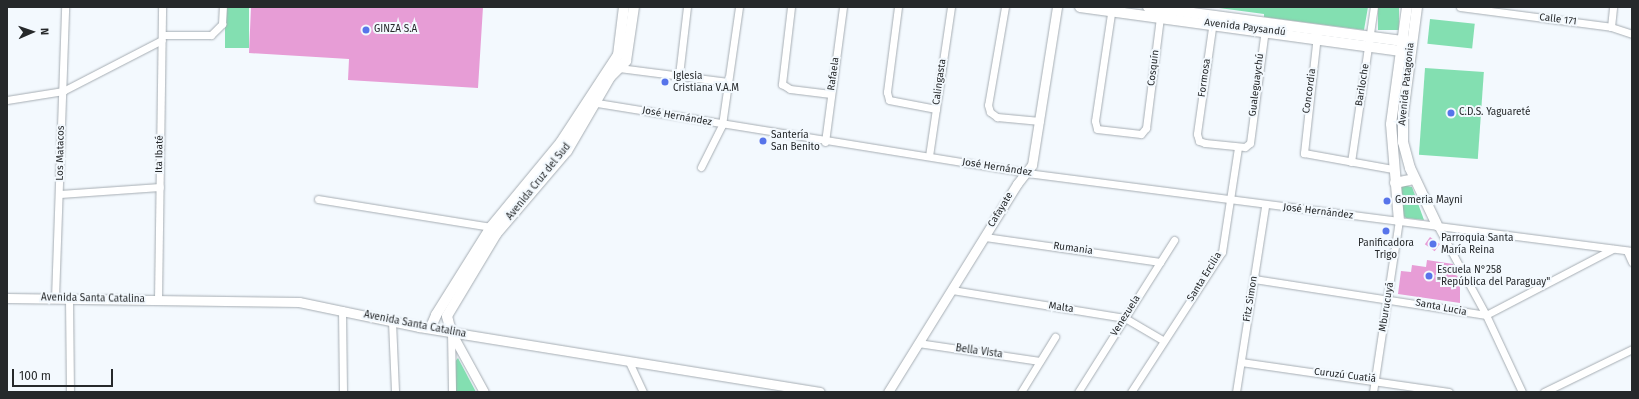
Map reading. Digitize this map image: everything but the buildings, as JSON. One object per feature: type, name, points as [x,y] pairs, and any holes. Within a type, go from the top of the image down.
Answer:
[{"type":"main road","name":"Avenida Cruz del Sud","points":[[451,332],[447,316],[496,234],[567,150],[591,102],[618,55],[624,7]]},
{"type":"main road","name":"Avenida Cruz del Sud","points":[[431,328],[436,315],[491,227],[561,142],[610,77],[626,61],[634,7]]},
{"type":"main road","name":"Avenida Paysandú","points":[[1080,7],[1162,11]]},
{"type":"main road","name":"Avenida Paysandú","points":[[1148,7],[1213,20],[1406,46]]},
{"type":"main road","name":"Avenida Patagonia","points":[[1407,7],[1402,123],[1405,156],[1414,179],[1437,225]]},
{"type":"main road","name":"Avenida Patagonia","points":[[1399,221],[1393,169],[1391,124],[1406,46],[1416,7]]},
{"type":"main road","points":[[1395,182],[1414,179]]},
{"type":"street","name":"Los Matacos","points":[[55,298],[60,194],[65,7]]},
{"type":"street","name":"Ita Ibaté","points":[[158,300],[162,7]]},
{"type":"street","points":[[7,100],[62,92],[162,37],[212,35],[218,32],[222,24],[223,7]]},
{"type":"street","points":[[679,75],[687,7]]},
{"type":"street","points":[[701,166],[722,125],[739,7]]},
{"type":"street","points":[[791,7],[782,84],[790,89],[831,94]]},
{"type":"street","name":"Rafaela","points":[[825,142],[843,7]]},
{"type":"street","points":[[898,7],[887,92],[889,100],[894,103],[936,109]]},
{"type":"street","name":"Calingasta","points":[[929,156],[951,7]]},
{"type":"street","points":[[1005,7],[988,104],[990,112],[997,117],[1040,121]]},
{"type":"street","name":"Cafayate","points":[[888,392],[1017,184],[1032,165],[1057,7]]},
{"type":"street","name":"Bariloche","points":[[1351,162],[1374,7]]},
{"type":"street","name":"Calle 171","points":[[1460,7],[1485,9],[1611,27],[1632,34]]},
{"type":"street","points":[[1611,27],[1613,7]]},
{"type":"street","name":"Cosquín","points":[[1112,9],[1095,121],[1097,129],[1141,134],[1146,128],[1162,11]]},
{"type":"street","name":"Formosa","points":[[1213,20],[1197,134],[1199,141],[1242,147]]},
{"type":"street","name":"Gualeguaychú","points":[[1242,147],[1250,143],[1265,26]]},
{"type":"street","name":"Concordia","points":[[1318,33],[1304,153],[1351,162]]},
{"type":"street","points":[[619,68],[728,82]]},
{"type":"street","name":"José Hernández","points":[[591,102],[825,142],[929,156],[1027,173],[1265,206],[1437,225]]},
{"type":"street","name":"Santa Ercilia","points":[[1131,392],[1222,252],[1230,201],[1242,147]]},
{"type":"street","points":[[1351,162],[1393,169]]},
{"type":"street","points":[[60,194],[160,186]]},
{"type":"street","points":[[318,199],[491,227]]},
{"type":"street","name":"Fitz Simon","points":[[1236,392],[1265,206]]},
{"type":"street","name":"Mburucuyá","points":[[1373,392],[1399,221]]},
{"type":"street","points":[[1437,225],[1630,251],[1632,262]]},
{"type":"street","points":[[1437,225],[1486,315],[1522,392]]},
{"type":"street","name":"Rumania","points":[[985,236],[1160,262]]},
{"type":"street","name":"Venezuela","points":[[1078,392],[1174,240]]},
{"type":"street","points":[[1486,315],[1613,249]]},
{"type":"street","name":"Santa Lucia","points":[[1254,279],[1388,298],[1486,315]]},
{"type":"street","name":"Malta","points":[[952,290],[1125,318],[1164,341]]},
{"type":"street","name":"Avenida Santa Catalina","points":[[7,298],[286,301],[342,310],[392,322],[629,362],[820,392]]},
{"type":"street","points":[[68,298],[70,392]]},
{"type":"street","points":[[342,310],[343,392]]},
{"type":"street","points":[[392,322],[395,392]]},
{"type":"street","points":[[451,332],[452,392]]},
{"type":"street","points":[[451,332],[484,392]]},
{"type":"street","points":[[1022,392],[1055,338]]},
{"type":"street","name":"Bella Vista","points":[[918,343],[1040,362]]},
{"type":"street","points":[[1544,392],[1632,349]]},
{"type":"street","points":[[629,362],[643,392]]},
{"type":"street","name":"Curuzú Cuatiá","points":[[1241,362],[1375,379],[1449,392]]},
{"type":"green space","points":[[225,7],[249,7],[249,48],[225,48]]},
{"type":"green space","points":[[1368,7],[1364,30],[1264,17],[1264,14],[1219,8]]},
{"type":"green space","points":[[1378,7],[1399,7],[1399,30],[1378,30]]},
{"type":"green space","points":[[1430,19],[1475,24],[1472,49],[1427,44]]},
{"type":"green space","name":"C.D.S. Yaguareté","points":[[1425,68],[1484,72],[1478,159],[1419,155]]},
{"type":"green space","points":[[1403,185],[1412,187],[1424,220],[1406,218],[1401,214],[1399,188]]},
{"type":"green space","points":[[458,358],[476,392],[455,392],[454,363]]},
{"type":"place","name":"GINZA S.A","points":[[366,30]]},
{"type":"place","name":"Iglesia Cristiana V.A.M","points":[[665,82]]},
{"type":"place","name":"C.D.S. Yaguareté","points":[[1451,113]]},
{"type":"place","name":"Santería San Benito","points":[[763,141]]},
{"type":"place","name":"Gomeria Mayni","points":[[1387,201]]},
{"type":"place","name":"Panificadora Trigo","points":[[1386,231]]},
{"type":"place","name":"Parroquia Santa María Reina","points":[[1433,244]]},
{"type":"place","name":"Escuela N°258 \"República del Paraguay\"","points":[[1429,276]]}]
